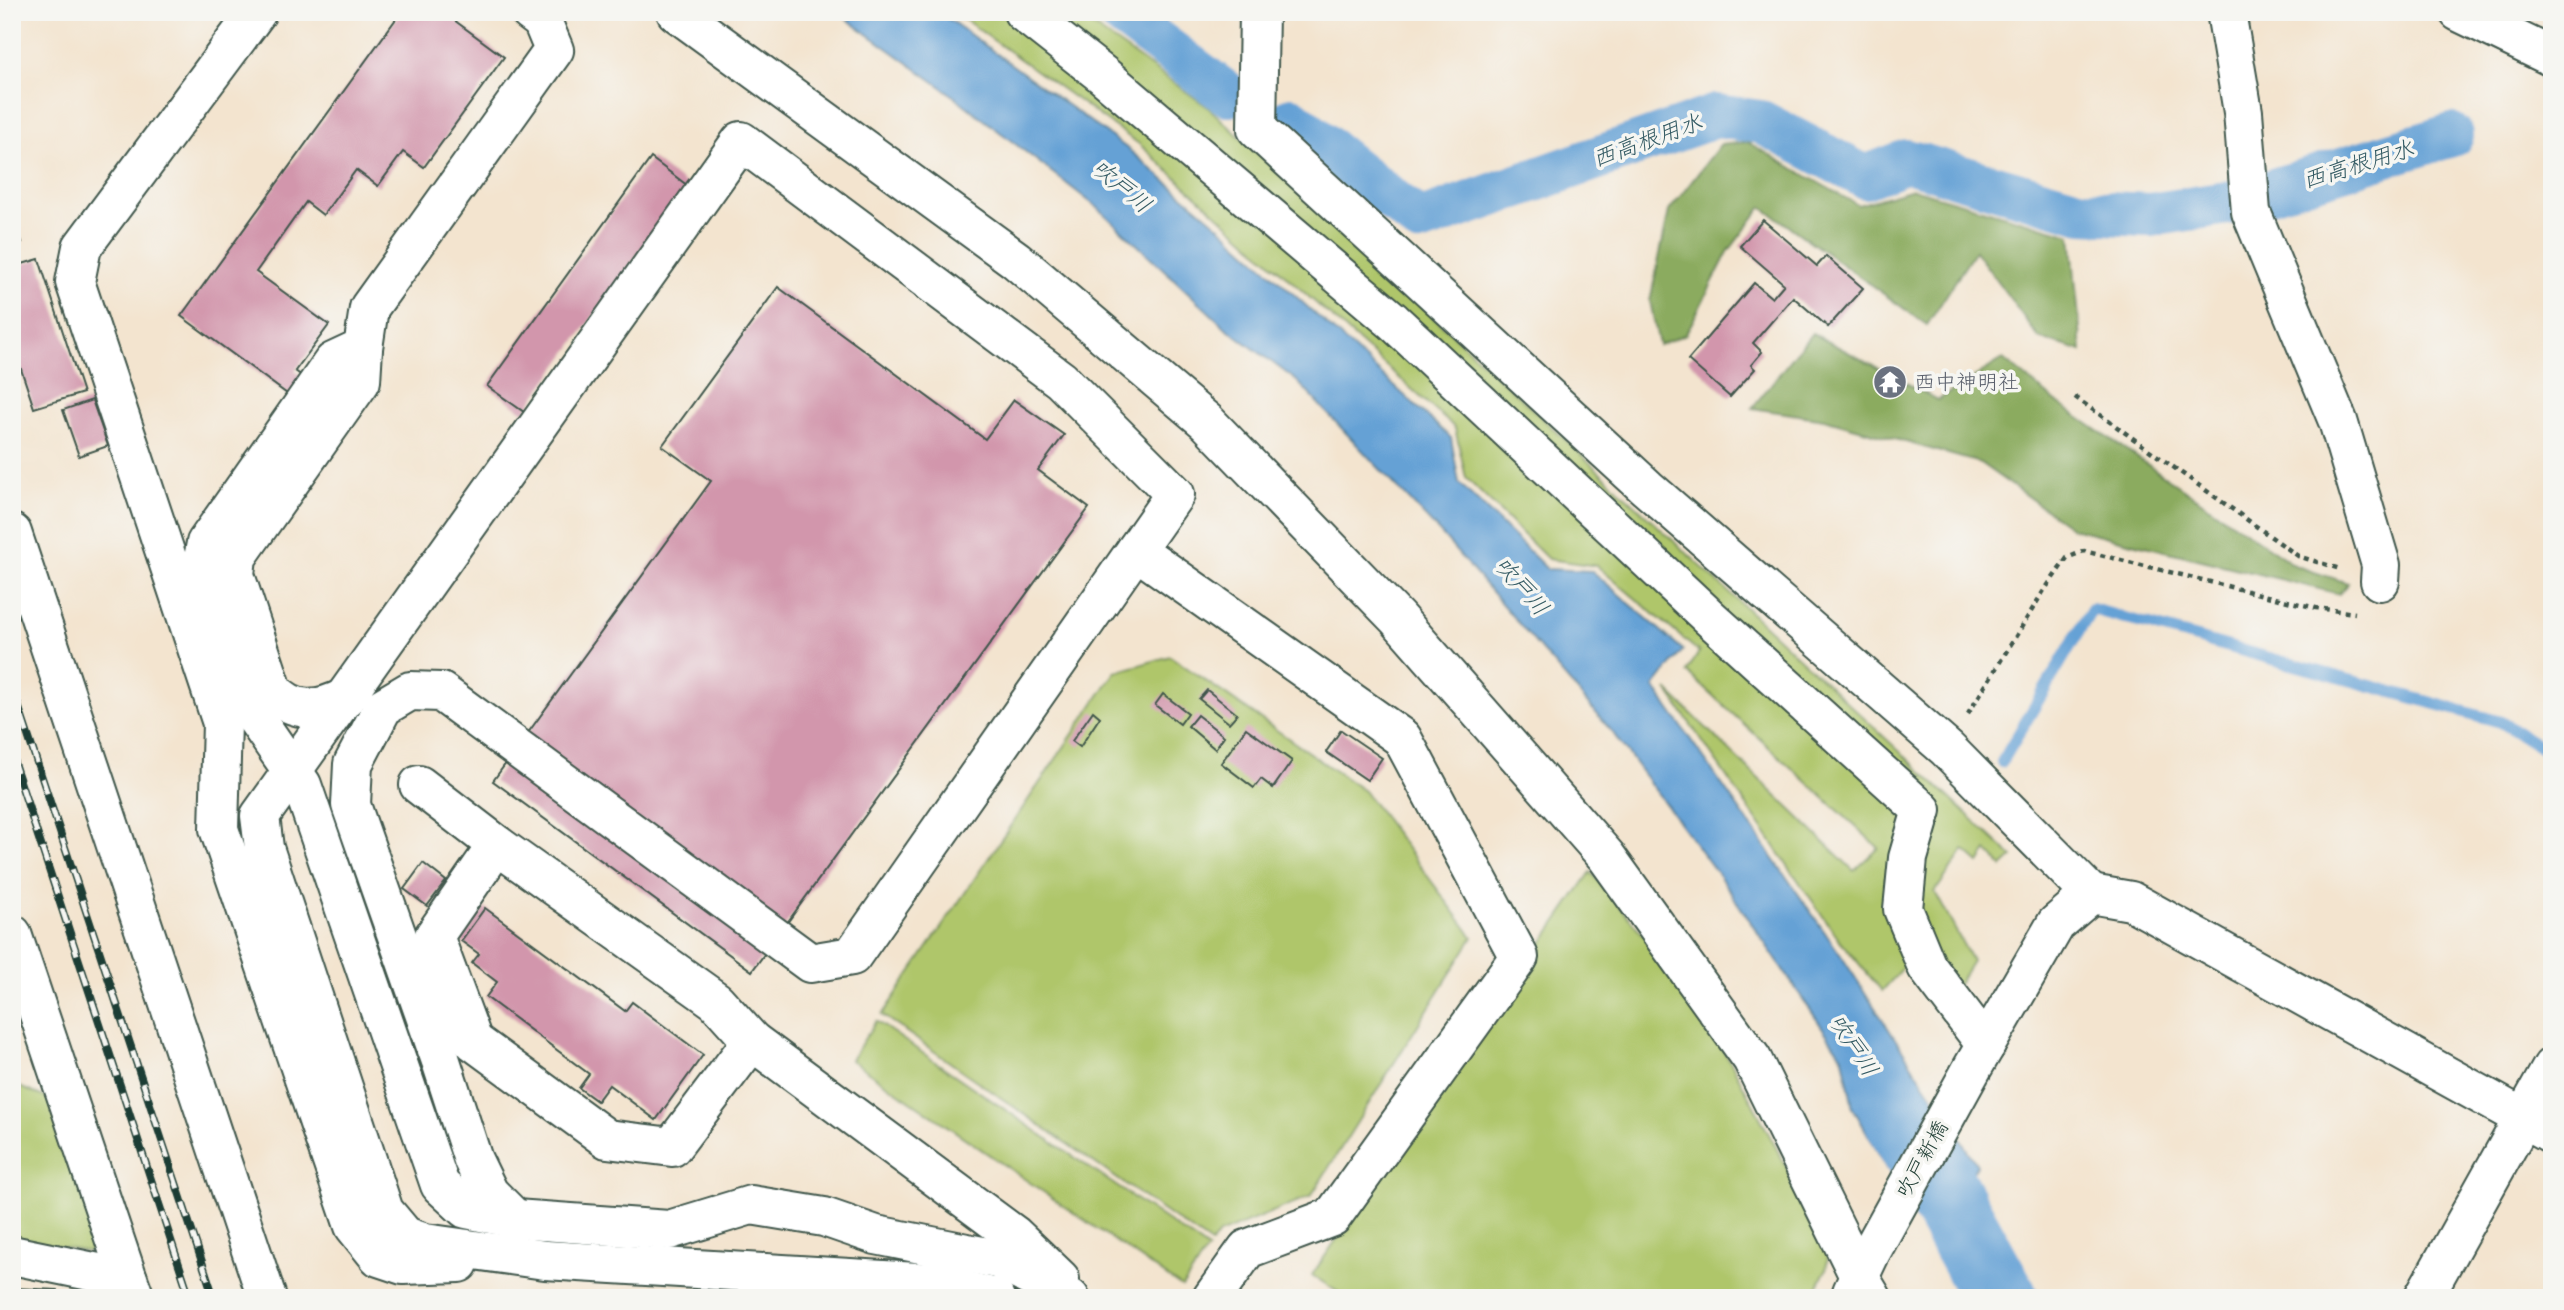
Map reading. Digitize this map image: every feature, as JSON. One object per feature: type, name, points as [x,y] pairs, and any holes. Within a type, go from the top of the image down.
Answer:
[{"type":"street","points":[[257,12],[82,247],[75,282],[222,723],[219,829],[354,1226],[379,1257],[403,1265],[545,1260]]},
{"type":"street","points":[[346,697],[329,706],[312,708],[290,705],[273,690],[235,575],[237,557],[361,381],[369,308],[554,50],[542,21],[530,12]]},
{"type":"street","points":[[676,12],[1026,269],[1207,422],[1397,618],[1606,856],[1752,1059],[1863,1281]]},
{"type":"street","points":[[1023,12],[1113,83],[1393,321],[1710,618],[1922,810],[1908,858],[1903,909],[1927,967],[1979,1056]]},
{"type":"street","points":[[1259,12],[1257,129],[1647,488],[1947,749],[2091,894],[2131,901],[2537,1126]]},
{"type":"street","points":[[2226,12],[2244,112],[2251,212],[2338,421],[2381,565],[2380,581]]},
{"type":"street","points":[[2459,12],[2552,57]]},
{"type":"street","points":[[515,1219],[489,1192],[472,1160],[441,1061],[351,804],[353,765],[383,707],[410,691],[441,692],[810,963],[852,957],[1175,494],[1060,380],[741,141],[260,816],[264,848],[384,1210],[405,1236],[425,1243],[545,1260],[934,1283],[995,1298]]},
{"type":"street","points":[[363,348],[333,362],[206,543],[202,565],[252,713],[302,785],[440,1185],[466,1209],[515,1219],[669,1230],[751,1205],[824,1217],[876,1235],[997,1259],[1070,1298]]},
{"type":"street","points":[[12,533],[267,1298]]},
{"type":"street","points":[[1136,550],[1402,738],[1519,957],[1332,1217],[1247,1249],[1212,1298]]},
{"type":"street","points":[[419,785],[497,845],[716,1001],[752,1041],[1014,1234],[1080,1298]]},
{"type":"street","points":[[497,845],[434,936],[473,1041],[607,1139],[672,1147],[752,1041]]},
{"type":"street","name":"吹戸新橋","points":[[1863,1281],[1979,1056],[2056,924],[2091,894]]},
{"type":"street","points":[[12,934],[131,1288]]},
{"type":"street","points":[[2423,1298],[2537,1126],[2552,1067]]},
{"type":"street","points":[[12,1255],[131,1288]]},
{"type":"path","points":[[1947,749],[2043,592],[2067,558],[2084,551],[2316,608],[2354,613],[2380,581],[2298,556],[2075,397]]},
{"type":"green space","points":[[954,12],[1073,12],[1208,107],[2013,857],[2002,867],[1987,851],[1979,863],[1964,850],[1935,892],[1972,961],[1940,1013],[1913,957],[1882,991],[1840,941],[1667,690],[1854,871],[1879,848],[1687,672],[1699,652],[1597,566],[1548,559],[1466,478],[1455,428],[1139,144]]},
{"type":"green space","points":[[1747,142],[1858,205],[1913,189],[2071,235],[2082,351],[2039,338],[1975,251],[1927,325],[1762,207],[1728,252],[1686,334],[1659,345],[1650,301],[1669,211],[1720,145]]},
{"type":"green space","points":[[1812,333],[1938,400],[2003,359],[2059,404],[2296,566],[2348,583],[2339,594],[2072,528],[1980,463],[1824,419],[1752,408]]},
{"type":"green space","points":[[1170,656],[1364,791],[1473,937],[1311,1196],[1219,1234],[1211,1244],[882,1015],[1115,672]]},
{"type":"green space","points":[[1591,872],[1666,962],[1733,1066],[1829,1248],[1826,1270],[1811,1298],[1347,1298],[1312,1275]]},
{"type":"green space","points":[[876,1021],[1208,1249],[1182,1287],[851,1060]]},
{"type":"green space","points":[[12,1084],[49,1099],[102,1254],[12,1239]]},
{"type":"water","points":[[837,12],[939,12],[1128,149],[1219,226],[1451,438],[1459,483],[1547,569],[1592,571],[1683,650],[1654,687],[1840,954],[1977,1165],[1930,1244],[1853,1108],[1843,1058],[1720,877],[1609,728],[1443,536],[1297,381],[1225,327],[1098,208],[947,91]]},
{"type":"building","points":[[401,12],[443,12],[504,57],[424,167],[403,152],[378,186],[356,170],[323,215],[306,202],[256,272],[329,325],[295,371],[308,380],[294,399],[181,316]]},
{"type":"building","points":[[651,158],[688,186],[524,412],[487,386]]},
{"type":"building","points":[[12,214],[22,242],[12,245]]},
{"type":"building","points":[[1763,220],[1817,266],[1826,256],[1863,288],[1828,327],[1793,297],[1753,343],[1762,352],[1751,365],[1755,369],[1730,397],[1688,360],[1754,283],[1772,298],[1784,284],[1740,246]]},
{"type":"building","points":[[39,259],[83,393],[34,408],[12,342],[12,267]]},
{"type":"building","points":[[778,287],[985,439],[1014,400],[1064,435],[1038,470],[1089,508],[752,971],[493,781],[711,481],[662,446]]},
{"type":"building","points":[[92,400],[108,446],[79,456],[63,410]]},
{"type":"building","points":[[1207,690],[1237,714],[1229,723],[1199,699]]},
{"type":"building","points":[[1163,694],[1188,713],[1180,724],[1155,705]]},
{"type":"building","points":[[1093,711],[1100,717],[1080,747],[1072,741]]},
{"type":"building","points":[[1197,715],[1224,736],[1215,749],[1188,726]]},
{"type":"building","points":[[1246,728],[1292,761],[1273,788],[1261,779],[1254,788],[1221,763]]},
{"type":"building","points":[[1341,730],[1382,758],[1367,780],[1326,752]]},
{"type":"building","points":[[423,863],[446,881],[427,906],[404,889]]},
{"type":"building","points":[[485,908],[625,1011],[632,1002],[703,1055],[656,1120],[609,1085],[597,1101],[579,1088],[589,1074],[486,997],[497,982],[472,963],[479,954],[461,941]]},
{"type":"building","points":[[13,1288],[57,1290],[57,1298],[13,1298]]},
{"type":"waterway","name":"西高根用水","points":[[1118,12],[1229,95]]},
{"type":"waterway","name":"西高根用水","points":[[1291,119],[1419,221],[1716,116],[1761,122],[1865,177],[1907,161],[2082,212],[2150,215],[2234,202]]},
{"type":"waterway","name":"西高根用水","points":[[2264,193],[2452,135]]},
{"type":"waterway","points":[[2002,762],[2092,609],[2501,722],[2552,754]]},
{"type":"waterway","name":"吹戸川","points":[[1901,1117],[2000,1298]]},
{"type":"railway","points":[[12,687],[214,1298]]},
{"type":"railway","points":[[12,757],[190,1298]]},
{"type":"place","name":"西中神明社","points":[[1890,382]]}]
